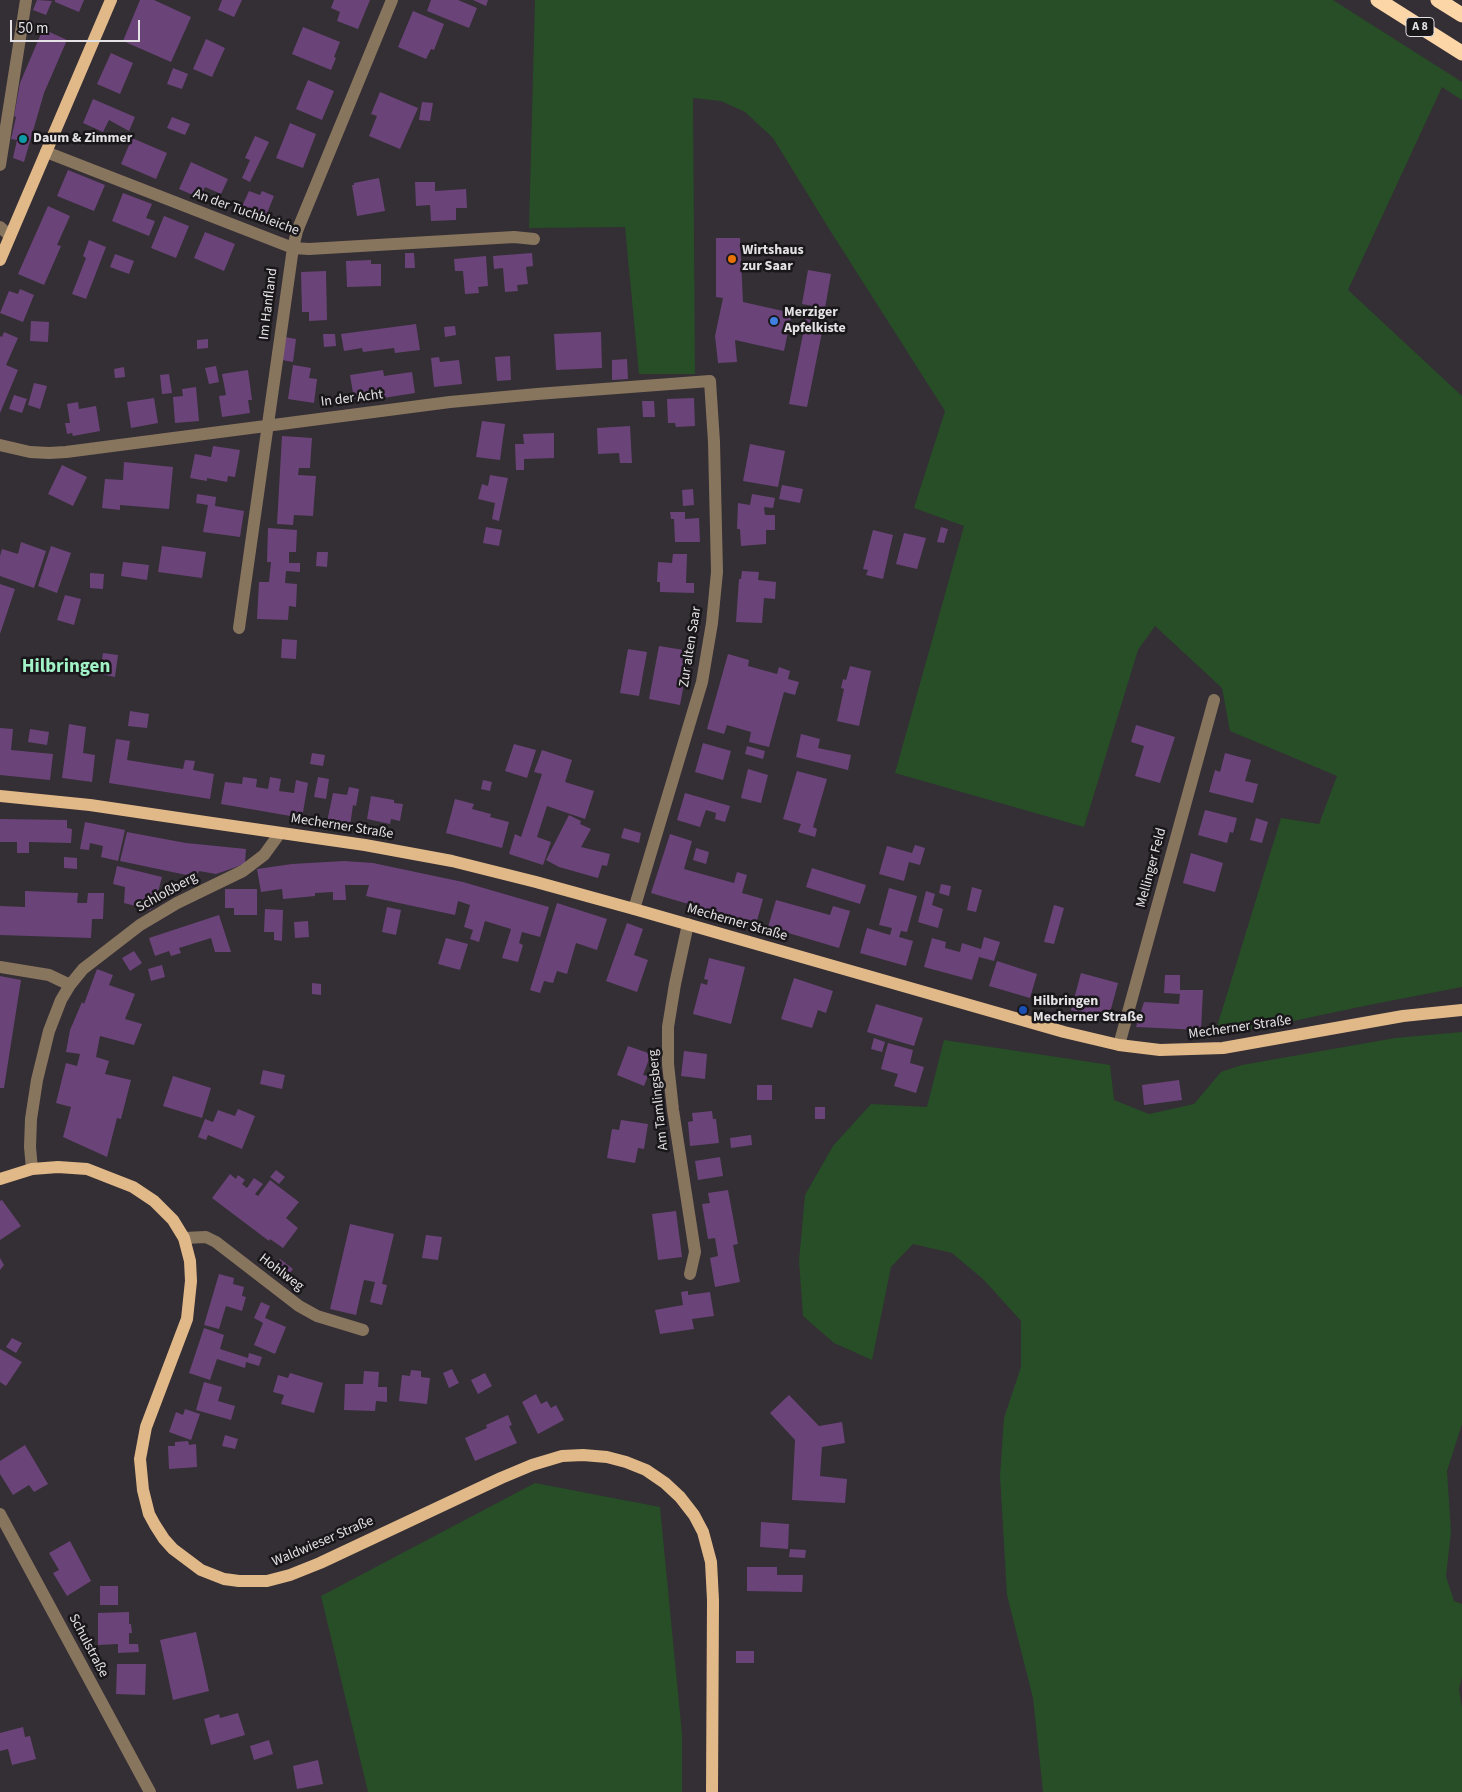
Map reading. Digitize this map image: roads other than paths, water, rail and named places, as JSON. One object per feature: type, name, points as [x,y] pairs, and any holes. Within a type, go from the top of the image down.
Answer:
[{"type":"highway","name":"A 8","points":[[1378,0],[1462,53]]},
{"type":"highway","name":"A 8","points":[[1438,0],[1462,15]]},
{"type":"main road","points":[[0,260],[111,0]]},
{"type":"main road","name":"Mecherner Straße","points":[[0,796],[90,805],[364,845],[452,861],[634,909],[1064,1032],[1119,1045],[1160,1050],[1223,1048],[1376,1020],[1462,1010]]},
{"type":"main road","name":"Waldwieser Straße","points":[[0,1179],[32,1169],[58,1167],[87,1169],[133,1187],[160,1208],[172,1220],[184,1238],[190,1262],[191,1281],[187,1319],[146,1427],[140,1459],[142,1490],[149,1514],[164,1539],[186,1560],[201,1570],[224,1579],[239,1581],[267,1581],[290,1575],[532,1465],[562,1456],[607,1457],[646,1470],[665,1483],[694,1515],[702,1532],[711,1562],[714,1664],[712,1792]]},
{"type":"street","points":[[0,165],[26,0]]},
{"type":"street","name":"Im Hanfland","points":[[238,628],[268,425],[289,263],[297,231],[392,0]]},
{"type":"street","name":"An der Tuchbleiche","points":[[46,152],[293,248],[309,249],[514,237],[534,239]]},
{"type":"street","points":[[0,227],[10,236]]},
{"type":"street","name":"In der Acht","points":[[0,445],[30,452],[49,453],[450,402],[710,381]]},
{"type":"street","name":"Zur alten Saar","points":[[634,909],[702,682],[712,623],[716,562],[714,442],[710,381]]},
{"type":"street","name":"Mellinger Feld","points":[[1119,1045],[1214,700]]},
{"type":"street","name":"Schloßberg","points":[[32,1169],[30,1146],[37,1080],[49,1031],[61,1000],[70,985],[84,970],[140,924],[177,903],[243,871],[264,855],[280,833]]},
{"type":"street","name":"Am Tamlingsberg","points":[[688,924],[668,1027],[668,1064],[673,1110],[695,1252],[690,1274]]},
{"type":"street","points":[[0,967],[49,975],[70,985]]},
{"type":"street","name":"Hohlweg","points":[[184,1238],[206,1237],[216,1242],[299,1306],[317,1316],[363,1330]]},
{"type":"street","name":"Schulstraße","points":[[0,1514],[150,1792]]},
{"type":"place","name":"Daum & Zimmer","points":[[23,139]]},
{"type":"place","name":"Wirtshaus zur Saar","points":[[732,259]]},
{"type":"place","name":"Merziger Apfelkiste","points":[[774,321]]},
{"type":"place","name":"Hilbringen Mecherner Straße","points":[[1023,1010]]},
{"type":"district","name":"Hilbringen","points":[[66,668]]}]
